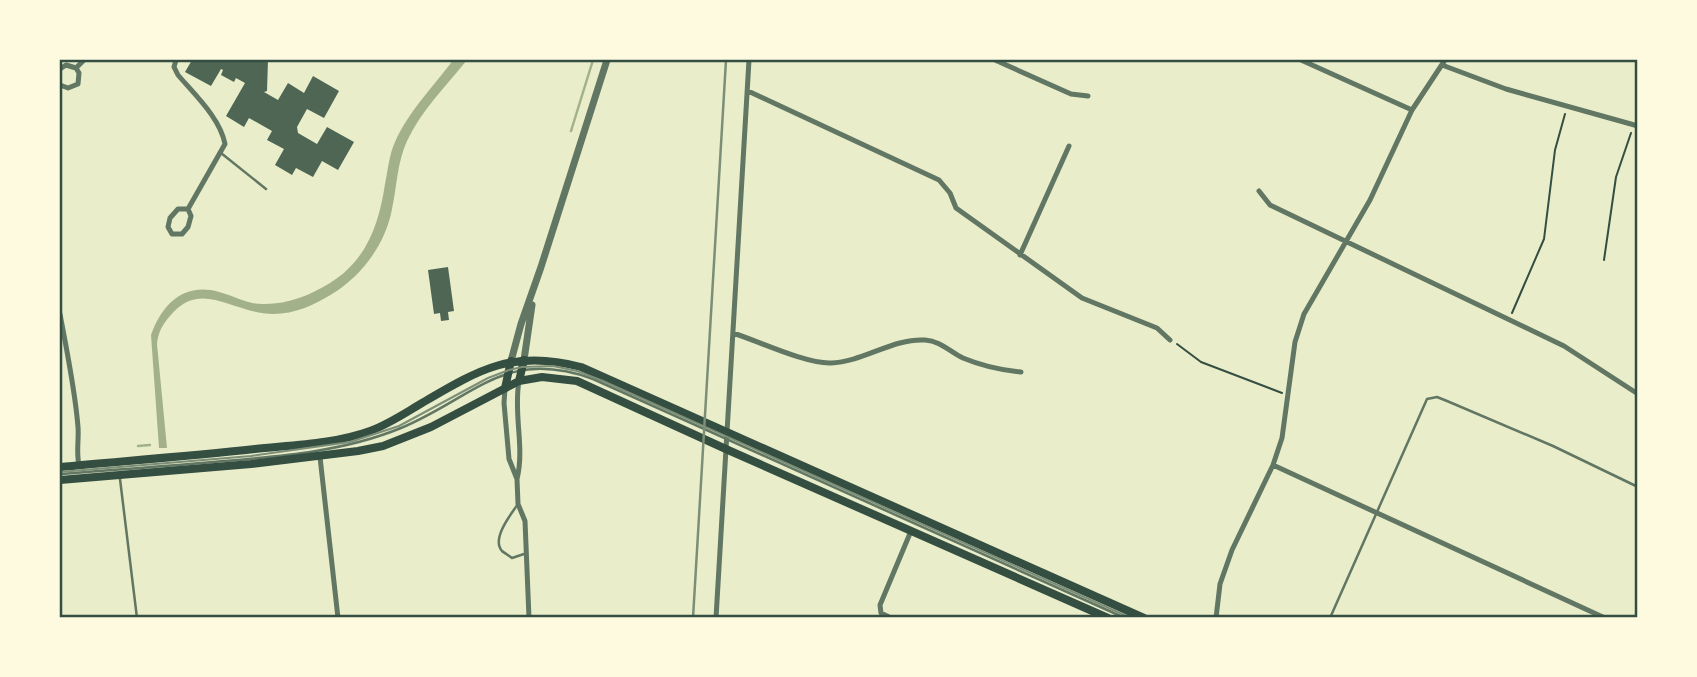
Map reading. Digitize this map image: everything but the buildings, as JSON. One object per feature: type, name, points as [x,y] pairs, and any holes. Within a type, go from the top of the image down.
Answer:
[{"type":"main road","points":[[519,381],[524,360]]},
{"type":"main road","points":[[60,467],[204,455],[344,438],[387,424],[474,374],[511,361],[557,360],[581,367],[911,531],[1108,618]]},
{"type":"main road","points":[[505,388],[511,361]]},
{"type":"main road","points":[[60,480],[320,457],[383,446],[413,435],[519,381],[542,377],[577,382],[728,441],[1144,618]]},
{"type":"street","points":[[76,68],[84,60]]},
{"type":"street","points":[[176,60],[174,67],[178,75],[216,122],[225,144],[188,209]]},
{"type":"street","points":[[511,361],[607,60]]},
{"type":"street","points":[[716,618],[749,60]]},
{"type":"street","points":[[995,60],[1071,94],[1088,96]]},
{"type":"street","points":[[1301,60],[1412,110]]},
{"type":"street","points":[[1216,618],[1220,584],[1232,550],[1273,465],[1282,438],[1295,342],[1304,314],[1370,200],[1412,110],[1444,62],[1506,89],[1636,126]]},
{"type":"street","points":[[60,69],[66,65],[76,68],[79,73],[78,83],[68,88],[60,85]]},
{"type":"street","points":[[748,91],[939,180],[950,194],[956,208],[1082,298],[1157,328],[1170,340]]},
{"type":"street","points":[[1020,255],[1069,146]]},
{"type":"street","points":[[1259,191],[1270,205],[1564,346],[1637,394]]},
{"type":"street","points":[[178,209],[188,209],[191,216],[188,227],[182,234],[172,234],[168,227],[170,218],[178,209]]},
{"type":"street","points":[[524,360],[529,318],[541,267]]},
{"type":"street","points":[[60,314],[73,391],[79,465]]},
{"type":"street","points":[[733,332],[816,362],[831,363],[909,341],[926,340],[948,347],[960,357],[998,370],[1021,372]]},
{"type":"street","points":[[519,381],[517,396],[521,464],[517,479],[518,504],[525,521],[529,618]]},
{"type":"street","points":[[505,388],[509,459],[517,479]]},
{"type":"street","points":[[320,457],[338,618]]},
{"type":"street","points":[[1273,465],[1605,618]]},
{"type":"street","points":[[891,618],[881,612],[880,605],[911,531]]},
{"type":"lane","points":[[221,153],[266,189]]},
{"type":"lane","points":[[60,474],[239,460],[347,445],[403,427],[509,373],[547,368],[579,374],[1125,618]]},
{"type":"lane","points":[[1330,618],[1427,399],[1437,397],[1553,446],[1637,486]]},
{"type":"lane","points":[[120,475],[137,618]]},
{"type":"lane","points":[[518,504],[509,517],[499,545],[502,552],[512,558],[527,553]]},
{"type":"path","points":[[1509,319],[1544,239],[1555,150],[1567,106]]},
{"type":"path","points":[[1604,260],[1616,177],[1636,126]]},
{"type":"path","points":[[1170,340],[1201,362],[1288,395]]},
{"type":"shaded area","points":[[453,60],[467,60],[419,119],[407,141],[401,158],[389,222],[371,258],[353,278],[318,302],[289,312],[258,313],[206,299],[182,305],[167,319],[159,333],[157,344],[167,448],[159,448],[151,335],[161,314],[176,298],[195,290],[219,292],[253,303],[274,304],[307,295],[343,274],[362,252],[375,227],[391,152],[400,131]]},
{"type":"waterway","points":[[571,131],[593,60]]},
{"type":"waterway","points":[[138,446],[150,445]]},
{"type":"tram line","points":[[60,472],[251,456],[350,442],[399,426],[488,378],[509,370],[553,366],[577,371],[603,381],[1131,618]]},
{"type":"railway","points":[[693,618],[726,60]]}]
